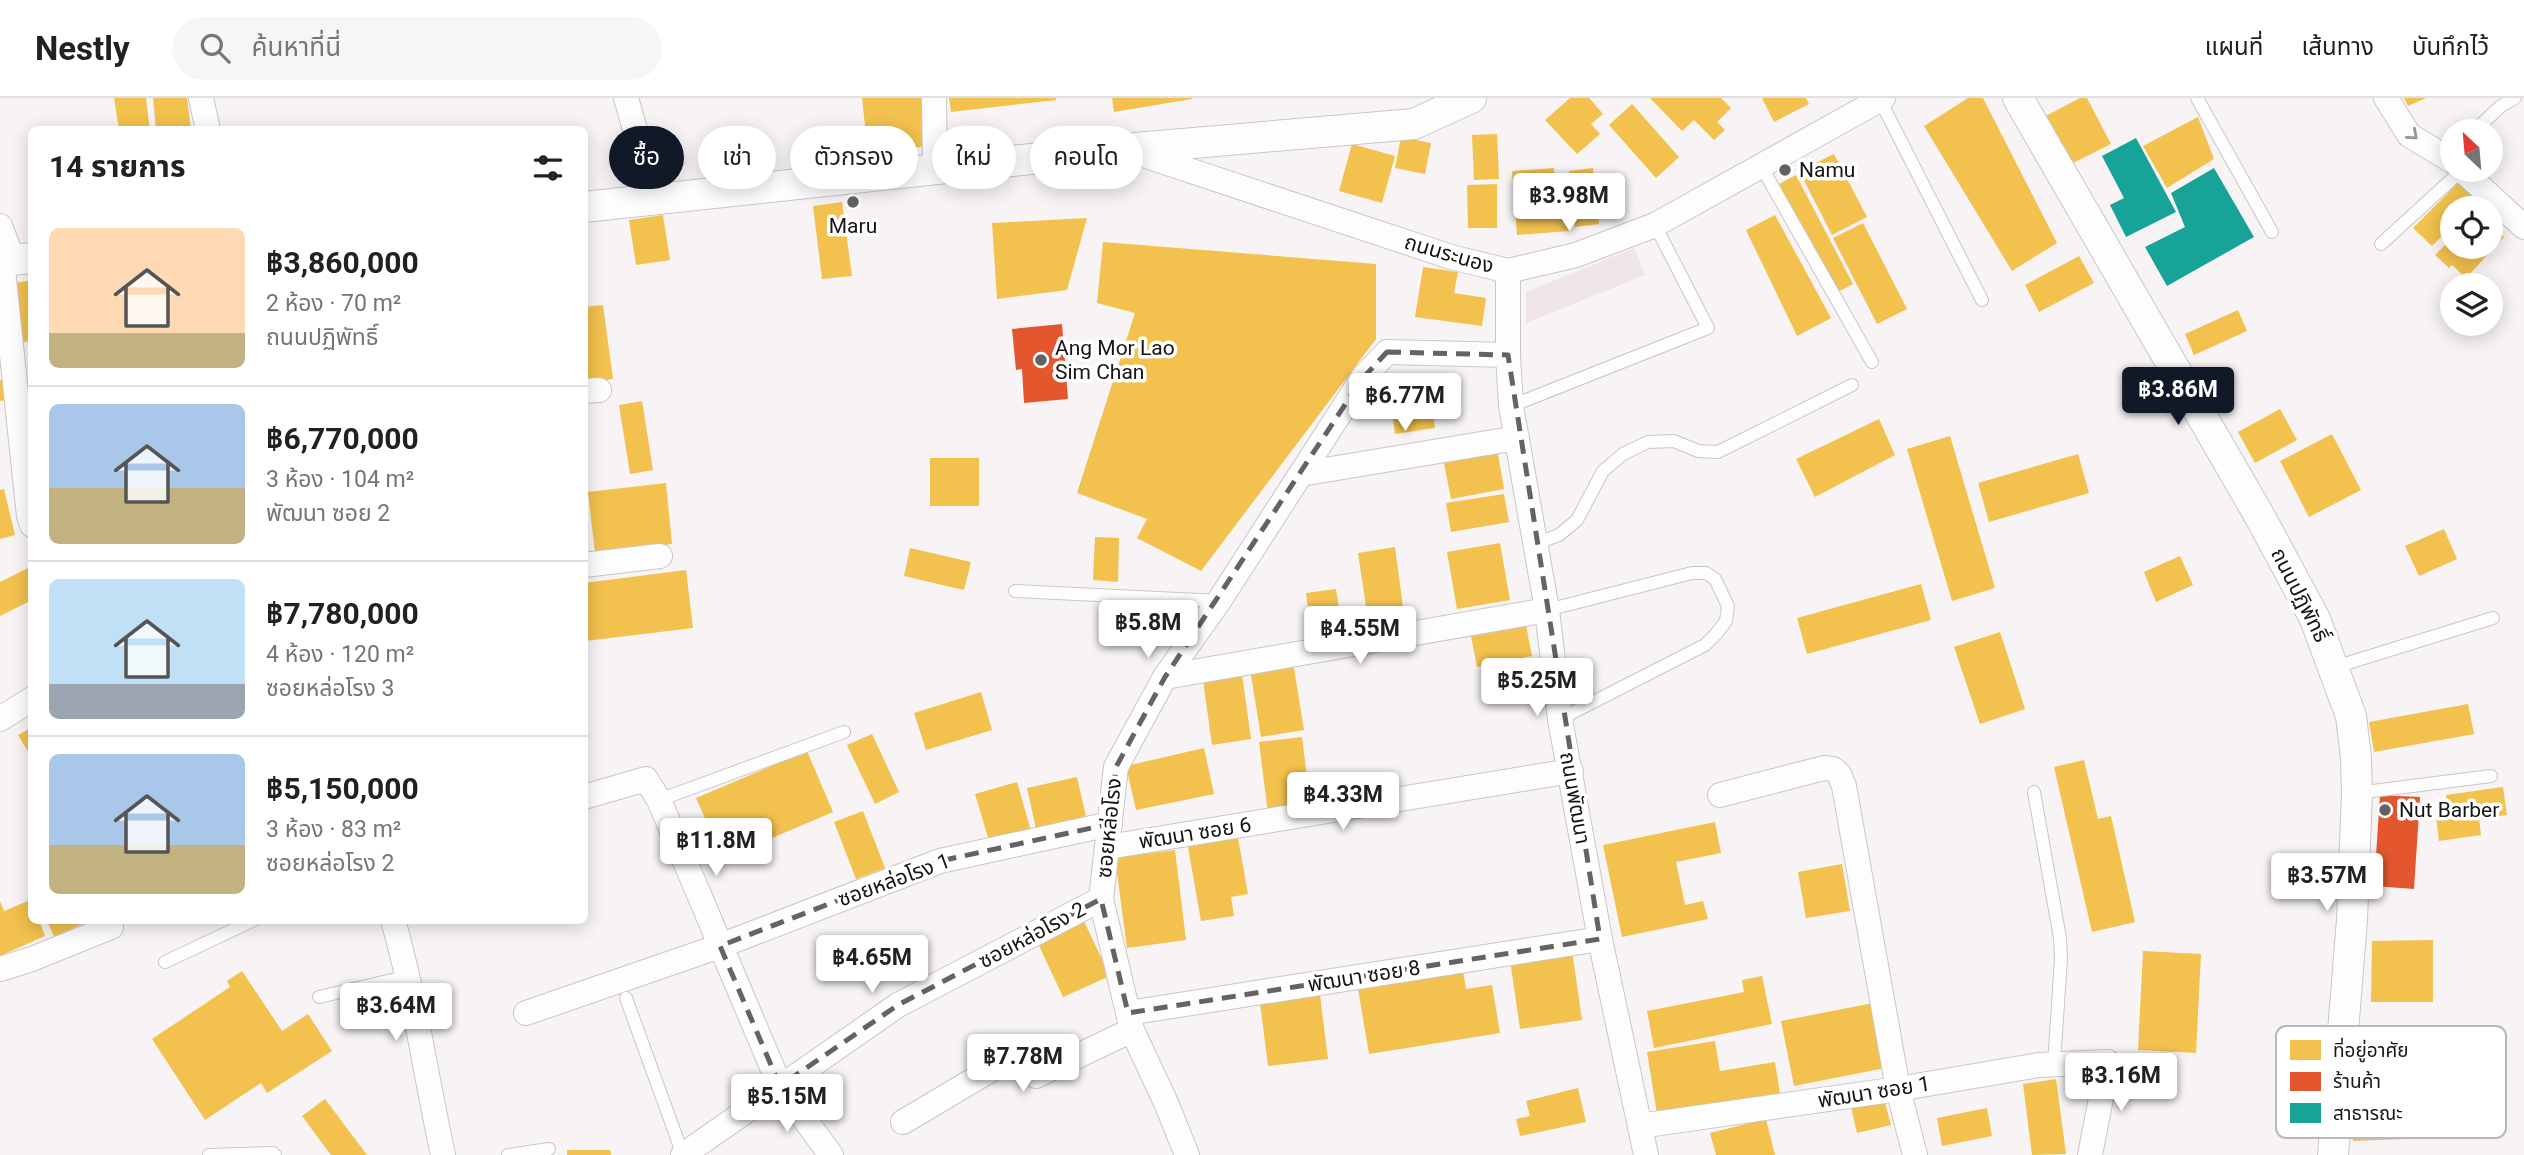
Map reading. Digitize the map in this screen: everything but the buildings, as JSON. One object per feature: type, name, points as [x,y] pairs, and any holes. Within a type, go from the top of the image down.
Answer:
[{"type":"street","points":[[201,98],[207,126]]},
{"type":"street","points":[[626,98],[655,200]]},
{"type":"street","points":[[934,98],[934,126]]},
{"type":"street","points":[[1143,147],[1414,124],[1471,98]]},
{"type":"street","name":"ถนนปฏิพัทธิ์","points":[[2018,98],[2259,515],[2315,619],[2335,667],[2351,716],[2357,793],[2352,920],[2343,1026]]},
{"type":"street","points":[[2386,98],[2409,135],[2440,153]]},
{"type":"street","name":"ถนนระนอง","points":[[1143,155],[1451,257],[1508,271],[1576,255],[1655,225],[1881,99]]},
{"type":"street","points":[[1231,140],[1222,149],[1219,158],[1220,167],[1235,186]]},
{"type":"street","points":[[588,207],[932,170]]},
{"type":"street","points":[[2476,182],[2524,227]]},
{"type":"street","points":[[0,226],[12,260],[28,501]]},
{"type":"street","name":"ถนนพัฒนา","points":[[1508,271],[1507,355],[1511,406],[1547,610],[1560,719],[1600,939],[1646,1155]]},
{"type":"street","name":"ซอยหล่อโรง","points":[[1187,1155],[1130,1022],[1101,899],[1116,767],[1165,677],[1219,601],[1362,379],[1387,352],[1507,355]]},
{"type":"street","points":[[1301,474],[1517,438]]},
{"type":"street","points":[[588,565],[660,556]]},
{"type":"street","points":[[1165,677],[1547,610]]},
{"type":"street","points":[[0,719],[28,702]]},
{"type":"street","points":[[1720,795],[1824,768],[1833,769],[1839,774],[1844,786],[1898,1089],[1915,1155]]},
{"type":"street","name":"พัฒนา ซอย 6","points":[[1109,835],[1571,771]]},
{"type":"street","points":[[588,796],[646,779],[659,800],[780,1086],[831,1155]]},
{"type":"street","name":"ซอยหล่อโรง 1","points":[[526,1013],[720,946],[940,860],[1109,835]]},
{"type":"street","name":"ซอยหล่อโรง 2","points":[[683,1155],[898,1005],[1101,899]]},
{"type":"street","points":[[394,924],[409,976],[420,1048],[443,1155]]},
{"type":"street","points":[[0,970],[111,928]]},
{"type":"street","name":"พัฒนา ซอย 8","points":[[903,1122],[1018,1053],[1036,1076],[1130,1022],[1600,939]]},
{"type":"street","points":[[2090,1155],[2108,1062]]},
{"type":"street","name":"พัฒนา ซอย 1","points":[[1640,1126],[1898,1089],[2054,1063],[2108,1062]]},
{"type":"lane","points":[[2197,98],[2272,232]]},
{"type":"lane","points":[[2487,119],[2515,98]]},
{"type":"lane","points":[[1881,99],[1982,300]]},
{"type":"lane","points":[[1761,166],[1872,362]]},
{"type":"lane","points":[[2381,244],[2440,175]]},
{"type":"lane","points":[[1511,406],[1708,328],[1655,225]]},
{"type":"lane","points":[[1535,544],[1559,536],[1577,520],[1602,471],[1623,454],[1648,442],[1674,441],[1698,451],[1718,452],[1852,385]]},
{"type":"lane","points":[[1547,610],[1692,573],[1706,573],[1715,579],[1728,606],[1726,621],[1705,645],[1560,719]]},
{"type":"lane","points":[[1015,591],[1219,601]]},
{"type":"lane","points":[[2335,667],[2493,618]]},
{"type":"lane","points":[[659,800],[844,732]]},
{"type":"lane","points":[[2357,793],[2491,776]]},
{"type":"lane","points":[[2034,792],[2060,938],[2054,1063]]},
{"type":"lane","points":[[165,962],[246,924]]},
{"type":"lane","points":[[319,997],[409,976]]},
{"type":"lane","points":[[626,998],[683,1155]]},
{"type":"lane","points":[[2108,1062],[2155,1069]]},
{"type":"lane","points":[[509,1155],[549,1149]]},
{"type":"lane","points":[[209,1155],[275,1155]]},
{"type":"highlighted area","points":[[1387,352],[1508,355],[1600,939],[1128,1013],[1101,899],[898,1005],[780,1086],[720,946],[940,861],[1110,824],[1116,767],[1165,677],[1362,379]]},
{"type":"shaded area","points":[[1634,248],[1645,275],[1526,323],[1526,292]]},
{"type":"place","name":"Namu","points":[[1785,170]]},
{"type":"place","name":"Maru","points":[[853,202]]},
{"type":"place","name":"Ang Mor Lao Sim Chan","points":[[1041,360]]},
{"type":"place","name":"Nut Barber","points":[[2385,810]]}]
